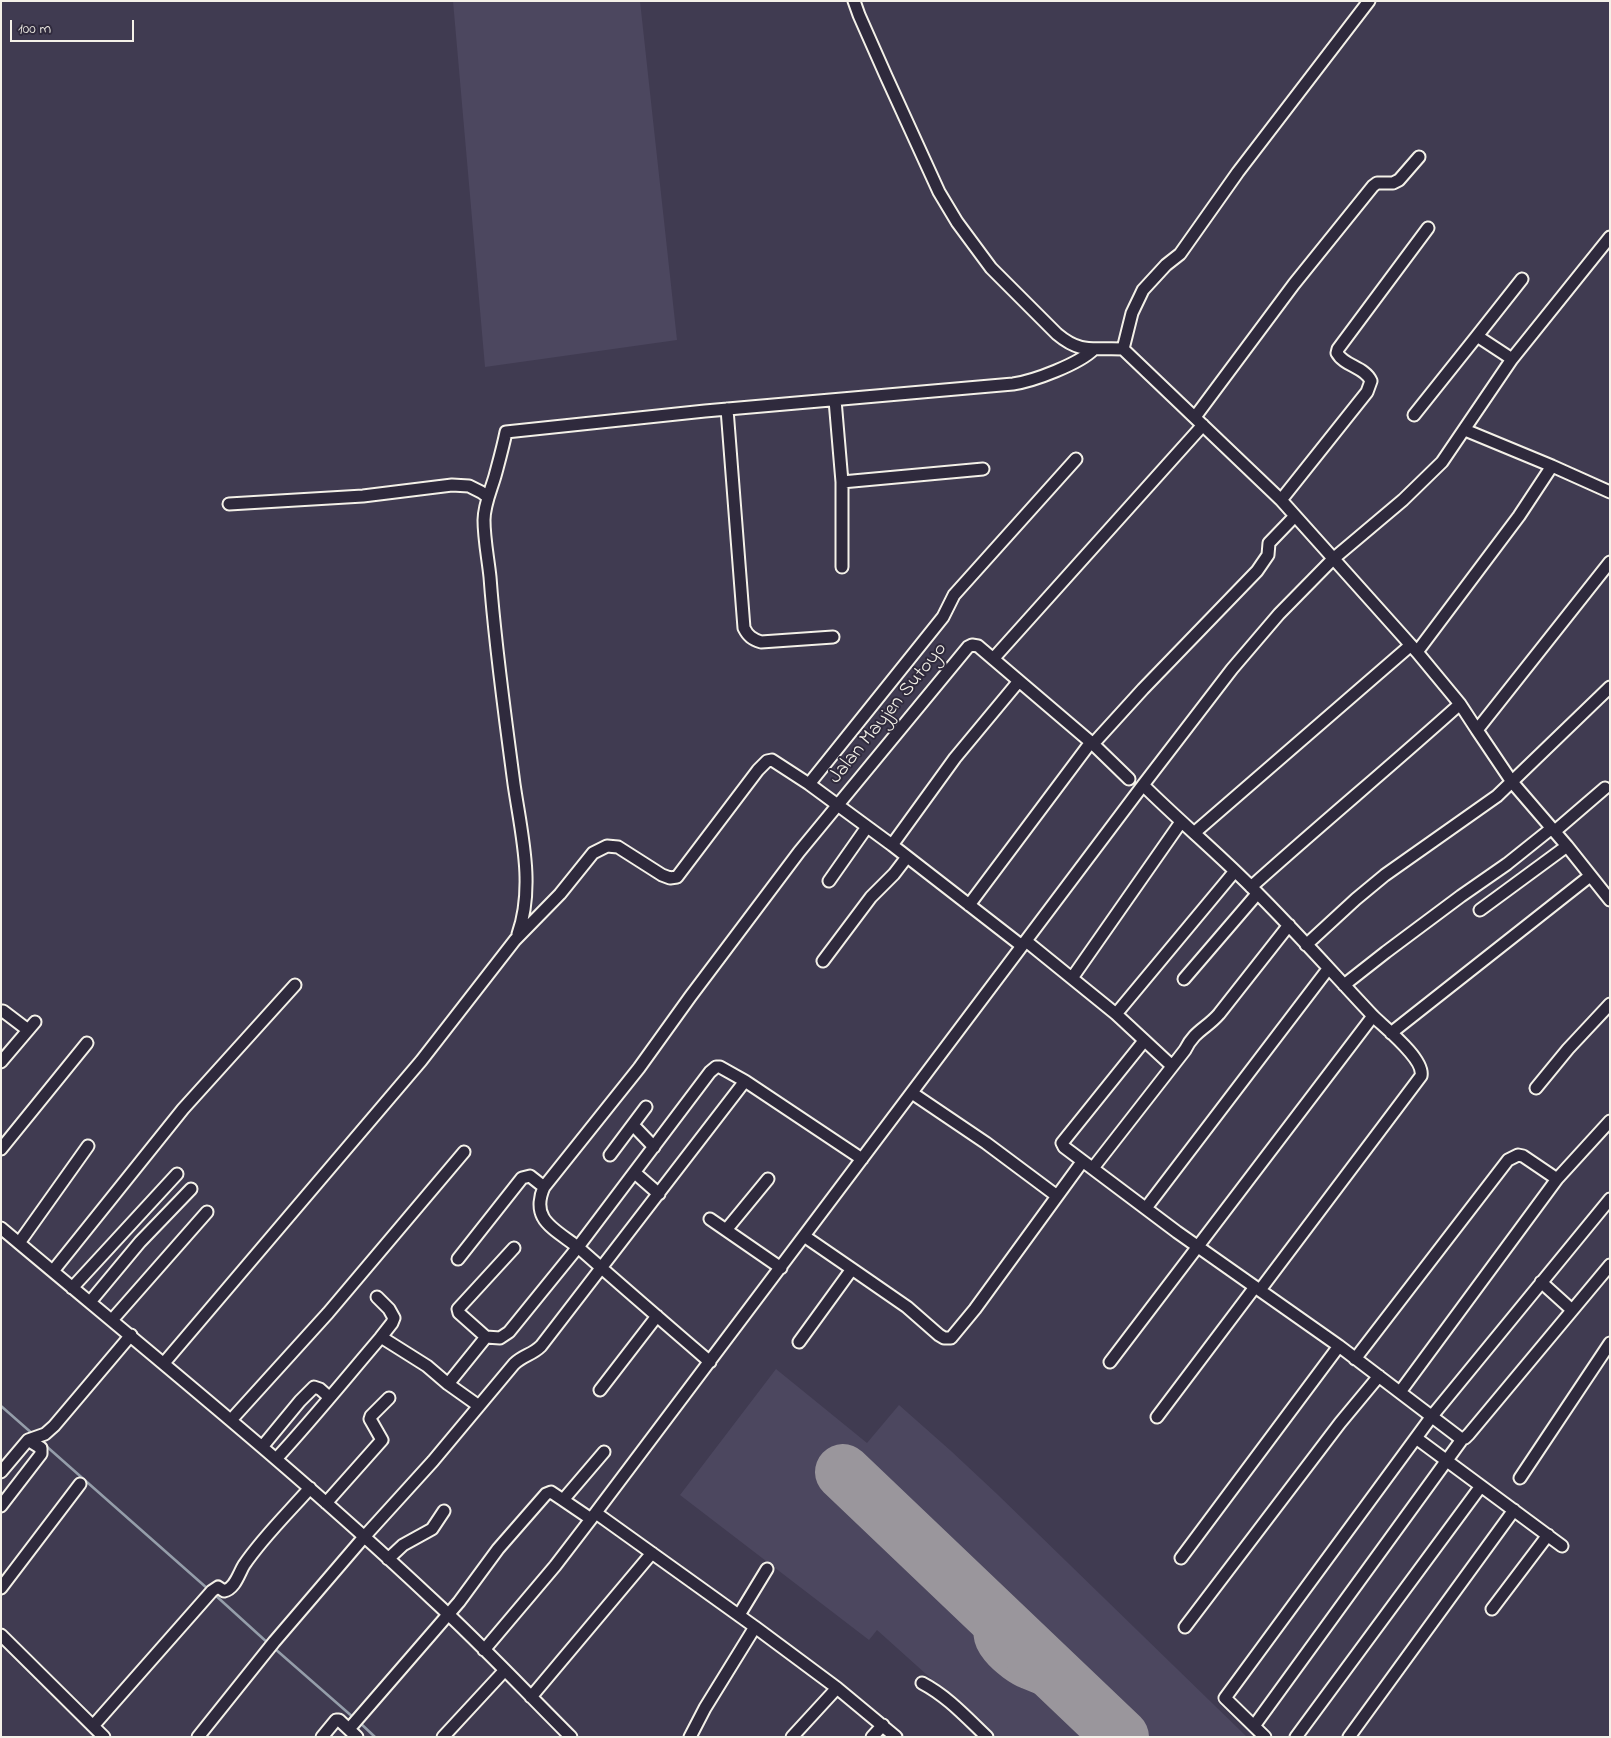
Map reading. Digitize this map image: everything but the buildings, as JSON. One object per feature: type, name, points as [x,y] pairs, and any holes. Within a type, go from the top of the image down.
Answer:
[{"type":"street","points":[[854,1],[939,192],[957,222],[992,268],[1057,334],[1079,348],[1123,349],[1281,500],[1332,559],[1414,648],[1460,704],[1512,782],[1590,876],[1607,891]]},
{"type":"street","points":[[1123,349],[1132,313],[1143,290],[1185,248],[1238,172],[1369,1]]},
{"type":"street","points":[[993,659],[1199,421],[1294,284],[1373,186],[1377,183],[1393,184],[1399,180],[1419,157]]},
{"type":"street","points":[[1281,500],[1367,392],[1371,381],[1369,378],[1362,371],[1341,358],[1337,352],[1338,349],[1428,228]]},
{"type":"street","points":[[484,1650],[555,1566],[1141,787],[1238,662],[1279,614],[1332,559],[1431,474],[1465,430],[1475,411],[1512,359],[1610,237]]},
{"type":"street","points":[[1414,415],[1522,279]]},
{"type":"street","points":[[1477,336],[1512,359]]},
{"type":"street","points":[[516,940],[526,900],[524,849],[495,646],[484,534],[484,518],[488,498],[506,432],[727,409],[1023,383],[1080,360],[1094,349]]},
{"type":"street","points":[[835,400],[842,482],[842,567]]},
{"type":"street","points":[[727,409],[744,628],[752,639],[761,642],[833,637]]},
{"type":"street","points":[[1465,430],[1610,492]]},
{"type":"street","points":[[809,784],[943,617],[954,594],[1076,459]]},
{"type":"street","points":[[1194,833],[1414,648],[1519,516],[1552,466]]},
{"type":"street","points":[[842,482],[983,469]]},
{"type":"street","points":[[229,504],[363,496],[446,485],[469,486],[488,498]]},
{"type":"street","points":[[969,905],[1092,743],[1257,571],[1267,558],[1269,542],[1295,516]]},
{"type":"street","points":[[1477,730],[1610,562]]},
{"type":"street","name":"Jalan Mayjen Sutoyo","points":[[544,1187],[639,1068],[794,859],[972,644],[978,646],[1092,743],[1130,780],[1141,787],[1235,871],[1289,925],[1328,969],[1415,1058],[1421,1067],[1421,1076],[1253,1292]]},
{"type":"street","points":[[892,845],[954,758],[1019,681]]},
{"type":"street","points":[[1306,945],[1385,875],[1472,815],[1512,782],[1610,687]]},
{"type":"street","points":[[1184,979],[1254,890],[1460,704]]},
{"type":"street","points":[[164,1363],[421,1061],[516,940],[560,894],[584,862],[599,848],[607,846],[618,847],[662,875],[674,878],[679,875],[758,770],[767,761],[772,760],[809,784],[969,905],[1072,978],[1116,1014],[1172,1066]]},
{"type":"street","points":[[1344,985],[1461,896],[1553,830],[1605,788]]},
{"type":"street","points":[[1072,978],[1180,822]]},
{"type":"street","points":[[829,881],[867,827]]},
{"type":"street","points":[[1480,910],[1567,846]]},
{"type":"street","points":[[823,961],[871,897],[894,874],[907,857]]},
{"type":"street","points":[[1116,1014],[1235,871]]},
{"type":"street","points":[[1391,1033],[1590,876]]},
{"type":"street","points":[[1092,1168],[1185,1050],[1194,1035],[1219,1014],[1289,925]]},
{"type":"street","points":[[1146,1208],[1328,969]]},
{"type":"street","points":[[53,1271],[183,1109],[295,985]]},
{"type":"street","points":[[1536,1088],[1568,1049],[1610,1004]]},
{"type":"street","points":[[1,1062],[32,1026],[3,1011]]},
{"type":"street","points":[[1110,1362],[1373,1016]]},
{"type":"street","points":[[1144,1040],[1062,1143],[1079,1166],[1092,1168],[1198,1247],[1253,1292],[1338,1346],[1355,1359],[1374,1381],[1400,1392],[1463,1438]]},
{"type":"street","points":[[1,1149],[87,1043]]},
{"type":"street","points":[[514,1248],[458,1309],[459,1313],[486,1337],[500,1338],[509,1332],[578,1247],[716,1067],[720,1067],[745,1080],[862,1159]]},
{"type":"street","points":[[198,1737],[271,1646],[364,1537],[433,1461],[519,1359],[536,1351],[541,1346],[745,1080]]},
{"type":"street","points":[[912,1093],[992,1147],[1057,1196]]},
{"type":"street","points":[[610,1155],[646,1107]]},
{"type":"street","points":[[1400,1392],[1557,1179],[1610,1121]]},
{"type":"street","points":[[633,1124],[654,1147]]},
{"type":"street","points":[[19,1243],[88,1146]]},
{"type":"street","points":[[231,1420],[328,1313],[464,1152]]},
{"type":"street","points":[[1355,1359],[1508,1160],[1518,1155],[1523,1156],[1557,1179]]},
{"type":"street","points":[[804,1236],[907,1307],[939,1335],[944,1338],[951,1338],[975,1309],[1079,1166]]},
{"type":"street","points":[[635,1173],[659,1194]]},
{"type":"street","points":[[72,1288],[177,1174]]},
{"type":"street","points":[[458,1259],[522,1178],[530,1176],[544,1187],[540,1200],[543,1218],[710,1362]]},
{"type":"street","points":[[726,1230],[768,1179]]},
{"type":"street","points":[[90,1302],[145,1237],[191,1189]]},
{"type":"street","points":[[1266,1737],[1224,1698],[1432,1416],[1610,1199]]},
{"type":"street","points":[[112,1320],[207,1212]]},
{"type":"street","points":[[710,1220],[781,1268]]},
{"type":"street","points":[[1,1228],[131,1335],[326,1502],[448,1614],[571,1737]]},
{"type":"street","points":[[1254,1726],[1463,1438],[1469,1434],[1610,1265]]},
{"type":"street","points":[[799,1342],[852,1269]]},
{"type":"street","points":[[1541,1282],[1572,1310]]},
{"type":"street","points":[[1157,1417],[1253,1292]]},
{"type":"street","points":[[276,1459],[310,1422],[392,1323],[394,1318],[389,1309],[377,1298]]},
{"type":"street","points":[[600,1390],[657,1316]]},
{"type":"street","points":[[1,1472],[30,1439],[46,1434],[131,1335]]},
{"type":"street","points":[[381,1337],[427,1366],[479,1406]]},
{"type":"street","points":[[448,1384],[486,1337]]},
{"type":"street","points":[[1520,1478],[1610,1343]]},
{"type":"street","points":[[1181,1558],[1338,1346]]},
{"type":"street","points":[[1185,1627],[1292,1484],[1374,1381]]},
{"type":"street","points":[[262,1447],[300,1401],[314,1388],[320,1389],[329,1398]]},
{"type":"street","points":[[326,1502],[382,1440],[370,1419],[389,1398]]},
{"type":"street","points":[[1416,1438],[1562,1546]]},
{"type":"street","points":[[1,1506],[41,1454],[41,1448],[30,1439]]},
{"type":"street","points":[[564,1500],[604,1452]]},
{"type":"street","points":[[1,1588],[80,1484]]},
{"type":"street","points":[[1296,1737],[1481,1486]]},
{"type":"street","points":[[93,1726],[211,1592],[218,1587],[224,1591],[228,1590],[238,1578],[249,1559],[310,1488]]},
{"type":"street","points":[[322,1737],[336,1720],[354,1726],[448,1614],[498,1550],[546,1494],[551,1492],[652,1553],[837,1688],[896,1737]]},
{"type":"street","points":[[1349,1737],[1514,1510]]},
{"type":"street","points":[[388,1558],[403,1545],[432,1529],[444,1512]]},
{"type":"street","points":[[1492,1609],[1548,1535]]},
{"type":"street","points":[[531,1697],[652,1553]]},
{"type":"street","points":[[739,1615],[767,1569]]},
{"type":"street","points":[[690,1737],[705,1708],[755,1627]]},
{"type":"street","points":[[3,1639],[104,1737]]},
{"type":"street","points":[[443,1737],[505,1670]]},
{"type":"street","points":[[922,1683],[940,1693],[987,1737]]},
{"type":"street","points":[[792,1737],[837,1688]]},
{"type":"street","points":[[872,1737],[883,1726]]},
{"type":"shaded area","points":[[453,1],[640,1],[677,340],[485,367]]},
{"type":"shaded area","points":[[776,1369],[867,1443],[899,1405],[997,1494],[1247,1737],[991,1737],[946,1692],[877,1630],[869,1640],[680,1495]]},
{"type":"waterway","points":[[1,1406],[34,1435]]},
{"type":"waterway","points":[[45,1445],[208,1589]]},
{"type":"waterway","points":[[214,1594],[269,1644]]},
{"type":"waterway","points":[[274,1648],[354,1718]]},
{"type":"waterway","points":[[358,1721],[375,1737]]},
{"type":"taxiway","points":[[999,1621],[993,1620],[986,1627],[985,1636],[987,1644],[1001,1661],[1010,1669],[1026,1678],[1081,1698]]},
{"type":"runway","points":[[843,1472],[1121,1737]]}]
